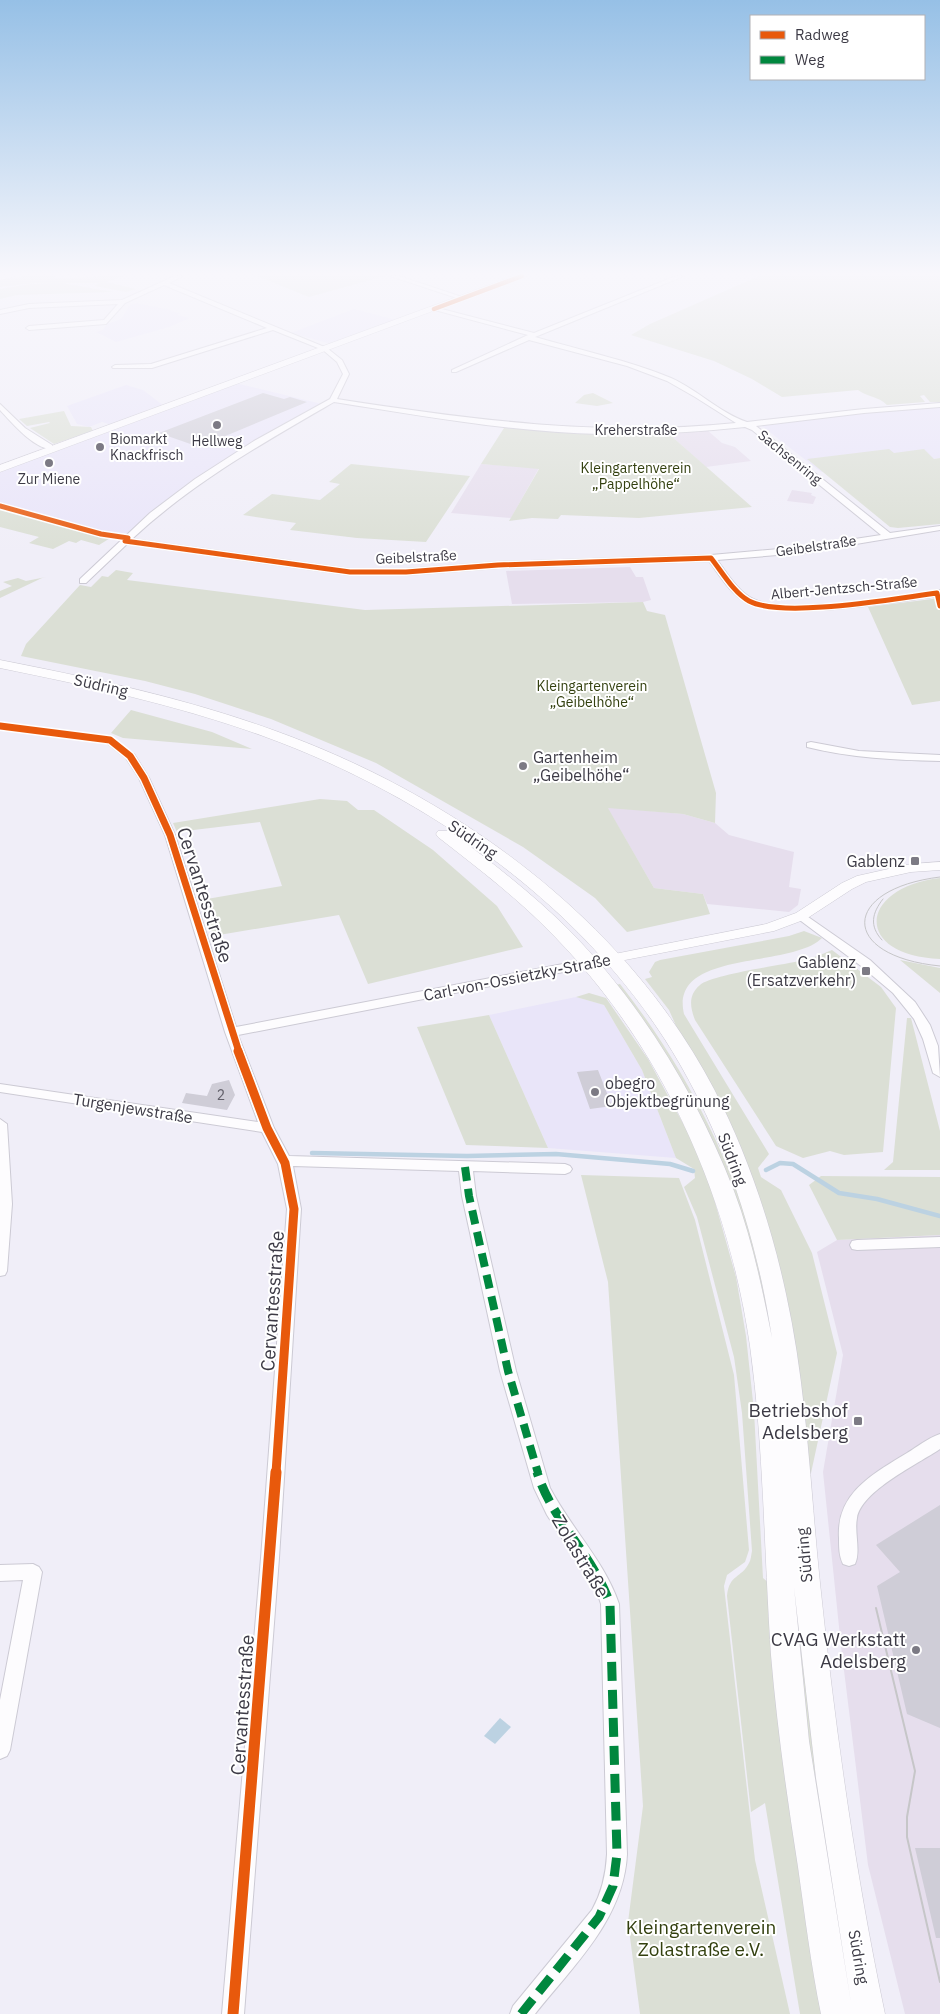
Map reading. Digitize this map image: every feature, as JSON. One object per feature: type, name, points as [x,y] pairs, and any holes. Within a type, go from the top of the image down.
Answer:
[{"type":"main road","points":[[0,469],[268,370]]},
{"type":"main road","name":"Südring","points":[[0,664],[158,698],[201,710],[287,740],[366,776],[438,816],[513,867],[571,916],[600,961],[666,1071],[702,1136],[742,1245],[761,1343],[766,1384],[785,1657],[803,1801],[837,2014]]},
{"type":"main road","name":"Südring","points":[[0,671],[142,703],[230,729],[276,746],[362,785],[411,812],[460,846],[600,961],[631,979],[690,1062],[705,1091],[739,1173],[762,1242],[776,1296],[791,1394],[814,1658],[834,1812],[869,2014]]},
{"type":"street","points":[[83,580],[153,515],[198,481],[257,443],[333,400],[346,374],[344,370]]},
{"type":"street","name":"Sachsenring","points":[[642,370],[669,380],[698,395],[736,421],[746,423],[755,428],[888,536]]},
{"type":"street","name":"Kreherstraße","points":[[333,400],[438,417],[602,431],[671,431],[940,405]]},
{"type":"street","points":[[0,406],[22,430],[48,447]]},
{"type":"street","name":"Geibelstraße","points":[[125,541],[350,572],[406,572],[498,565],[711,558],[802,550],[940,528]]},
{"type":"street","name":"Albert-Jentzsch-Straße","points":[[711,558],[749,601],[761,607],[795,608],[940,593]]},
{"type":"street","name":"Cervantesstraße","points":[[0,726],[110,740],[130,756],[144,778],[170,836],[231,1032],[267,1128],[283,1161],[294,1209],[289,1305],[233,2014]]},
{"type":"street","points":[[811,744],[872,754],[940,758]]},
{"type":"street","name":"Carl-von-Ossietzky-Straße","points":[[231,1032],[769,928],[802,916],[847,886],[862,879],[911,868],[940,866]]},
{"type":"street","points":[[802,916],[899,993],[920,1018],[930,1039],[940,1073]]},
{"type":"street","name":"Turgenjewstraße","points":[[0,1088],[267,1128]]},
{"type":"street","points":[[0,1124],[5,1204],[0,1271]]},
{"type":"street","points":[[283,1161],[565,1169]]},
{"type":"street","name":"Zolastraße","points":[[465,1167],[469,1196],[508,1371],[542,1488],[553,1510],[605,1589],[610,1604],[615,1830],[618,1851],[615,1883],[608,1903],[600,1917],[521,2014]]},
{"type":"street","points":[[857,1245],[940,1242]]},
{"type":"street","points":[[849,1560],[846,1527],[849,1511],[858,1499],[878,1480],[940,1441]]},
{"type":"street","points":[[0,1573],[33,1572],[0,1750]]},
{"type":"shaded area","points":[[235,383],[322,404],[254,442],[192,482],[125,537],[0,503],[0,472]]},
{"type":"shaded area","points":[[126,385],[143,390],[164,406],[112,425],[102,422],[89,427],[77,424],[67,406]]},
{"type":"shaded area","points":[[940,406],[940,458],[821,472],[758,423]]},
{"type":"shaded area","points":[[707,430],[722,443],[735,447],[751,461],[706,467],[669,434]]},
{"type":"shaded area","points":[[481,464],[539,468],[511,518],[451,513]]},
{"type":"shaded area","points":[[792,490],[812,493],[811,495],[816,497],[813,504],[787,501]]},
{"type":"shaded area","points":[[630,567],[636,577],[643,577],[651,600],[643,602],[512,604],[506,571]]},
{"type":"shaded area","points":[[607,807],[683,814],[715,823],[729,835],[794,852],[789,887],[801,889],[798,905],[789,912],[707,904],[703,894],[654,888]]},
{"type":"shaded area","points":[[576,997],[604,1005],[642,1070],[676,1158],[548,1148],[489,1015]]},
{"type":"shaded area","points":[[940,1235],[940,2014],[905,2014],[868,1865],[841,1646],[823,1472],[843,1355],[817,1252],[837,1240]]},
{"type":"green space","points":[[733,370],[940,370],[940,402],[930,402],[924,395],[920,396],[925,402],[887,405],[858,390],[782,397]]},
{"type":"green space","points":[[593,393],[613,403],[597,406],[575,403],[584,395]]},
{"type":"green space","points":[[64,411],[71,426],[91,427],[93,431],[54,444],[30,428],[49,422],[27,426],[19,419]]},
{"type":"green space","name":"Kleingartenverein „Pappelhöhe“","points":[[504,428],[621,435],[669,434],[752,507],[639,518],[561,515],[558,519],[532,518],[509,521],[539,469],[481,464]]},
{"type":"green space","points":[[889,449],[894,453],[924,449],[934,459],[940,458],[940,524],[890,527],[807,459]]},
{"type":"green space","points":[[351,464],[470,476],[426,542],[357,538],[290,530],[296,523],[243,515],[272,494],[320,500],[340,484],[329,482]]},
{"type":"green space","points":[[0,507],[112,537],[99,545],[81,540],[76,543],[69,541],[53,549],[29,543],[39,537],[0,527]]},
{"type":"green space","name":"Kleingartenverein „Geibelhöhe“","points":[[116,570],[133,573],[127,580],[365,610],[643,602],[647,611],[665,615],[716,793],[715,823],[683,814],[608,808],[654,888],[703,894],[710,914],[627,932],[595,898],[523,847],[376,763],[271,719],[195,694],[145,681],[21,656],[26,644],[80,585],[91,587],[102,576],[108,577]]},
{"type":"green space","points":[[46,577],[0,598],[0,591],[12,586],[3,582],[18,578],[26,581]]},
{"type":"green space","points":[[940,598],[940,701],[912,705],[868,607]]},
{"type":"green space","points":[[131,710],[212,732],[252,749],[123,738],[111,733]]},
{"type":"green space","points":[[320,799],[347,801],[358,810],[374,810],[433,850],[497,906],[523,947],[368,984],[339,915],[213,936],[201,900],[282,886],[260,822],[177,832],[173,823]]},
{"type":"green space","points":[[940,878],[940,959],[912,955],[892,946],[880,935],[877,921],[881,907],[893,894],[913,884]]},
{"type":"green space","points":[[804,931],[822,938],[807,948],[736,963],[713,970],[695,979],[684,993],[684,1014],[769,1154],[758,1168],[761,1177],[781,1190],[812,1253],[837,1353],[811,1473],[808,1475],[791,1330],[681,1037],[669,1010],[645,979],[652,977],[649,972],[655,962],[660,960],[789,936]]},
{"type":"green space","points":[[832,950],[881,987],[896,1008],[883,1152],[844,1155],[830,1151],[803,1158],[776,1146],[695,1020],[691,1001],[696,989],[707,981],[731,974],[804,960]]},
{"type":"green space","points":[[900,960],[940,968],[940,993]]},
{"type":"green space","points":[[620,984],[683,1076],[700,1108],[731,1175],[755,1245],[764,1280],[775,1338],[854,1995],[848,2014],[822,1863],[755,1267],[616,985]]},
{"type":"green space","points":[[589,993],[606,998],[648,1059],[691,1138],[711,1188],[736,1277],[746,1336],[754,1411],[763,1578],[770,1584],[824,2014],[800,2014],[765,1803],[751,1812],[727,1596],[730,1584],[749,1563],[752,1551],[742,1413],[734,1357],[697,1217],[684,1187],[695,1178],[694,1169],[676,1158],[642,1070],[604,1005],[576,997]]},
{"type":"green space","points":[[489,1015],[548,1148],[466,1145],[417,1027]]},
{"type":"green space","points":[[907,1018],[911,1018],[940,1131],[940,1170],[884,1170],[893,1162]]},
{"type":"green space","name":"Kleingartenverein Zolastraße e.V.","points":[[581,1175],[679,1178],[695,1220],[734,1375],[749,1550],[745,1562],[727,1575],[724,1586],[755,1860],[790,2014],[640,2014],[628,1922],[643,1806],[608,1282]]},
{"type":"green space","points":[[821,1176],[940,1177],[940,1235],[837,1240],[809,1185]]},
{"type":"water","points":[[500,1718],[511,1727],[495,1744],[484,1736]]},
{"type":"building","name":"Hellweg","points":[[263,393],[284,399],[290,397],[307,402],[199,447],[159,433]]},
{"type":"building","name":"obegro Objektbegrünung","points":[[598,1070],[612,1106],[590,1109],[577,1072]]},
{"type":"building","points":[[229,1080],[235,1095],[227,1110],[182,1103],[186,1093],[207,1096],[212,1084]]},
{"type":"building","name":"CVAG Werkstatt Adelsberg","points":[[940,1505],[940,1728],[907,1714],[877,1586],[900,1572],[876,1545]]},
{"type":"building","points":[[915,1848],[940,1848],[940,1938],[936,1938]]},
{"type":"waterway","points":[[312,1153],[467,1156],[556,1154],[670,1164],[693,1171]]},
{"type":"waterway","points":[[766,1170],[780,1163],[793,1164],[839,1193],[877,1199],[940,1216]]},
{"type":"tram line","points":[[940,877],[907,884],[884,895],[870,908],[865,922],[869,937],[883,950],[907,960],[940,966]]},
{"type":"tram line","points":[[882,940],[875,930],[874,914],[883,899]]},
{"type":"tram line","points":[[876,1608],[915,1771],[907,1817],[907,1837],[940,1982]]},
{"type":"marked path","points":[[465,1167],[469,1196],[508,1371],[542,1488],[553,1510],[605,1589],[610,1604],[617,1854],[613,1886],[599,1917],[521,2014]]},
{"type":"cycle path","points":[[0,506],[101,534],[128,538]]},
{"type":"cycle path","points":[[125,541],[350,572],[406,572],[498,565],[711,558],[744,597],[763,606],[784,608],[840,605],[937,593],[940,606]]},
{"type":"cycle path","points":[[0,726],[110,740],[130,756],[144,778],[170,835],[231,1032],[267,1128],[285,1163],[294,1209],[270,1558],[233,2014]]},
{"type":"place","name":"Hellweg","points":[[217,425]]},
{"type":"place","name":"Biomarkt Knackfrisch","points":[[100,447]]},
{"type":"place","name":"Zur Miene","points":[[49,463]]},
{"type":"place","name":"Gartenheim „Geibelhöhe“","points":[[523,766]]},
{"type":"place","name":"Gablenz","points":[[915,861]]},
{"type":"place","name":"Gablenz (Ersatzverkehr)","points":[[866,971]]},
{"type":"place","name":"obegro Objektbegrünung","points":[[595,1092]]},
{"type":"place","name":"Betriebshof Adelsberg","points":[[858,1421]]},
{"type":"place","name":"CVAG Werkstatt Adelsberg","points":[[916,1650]]}]
